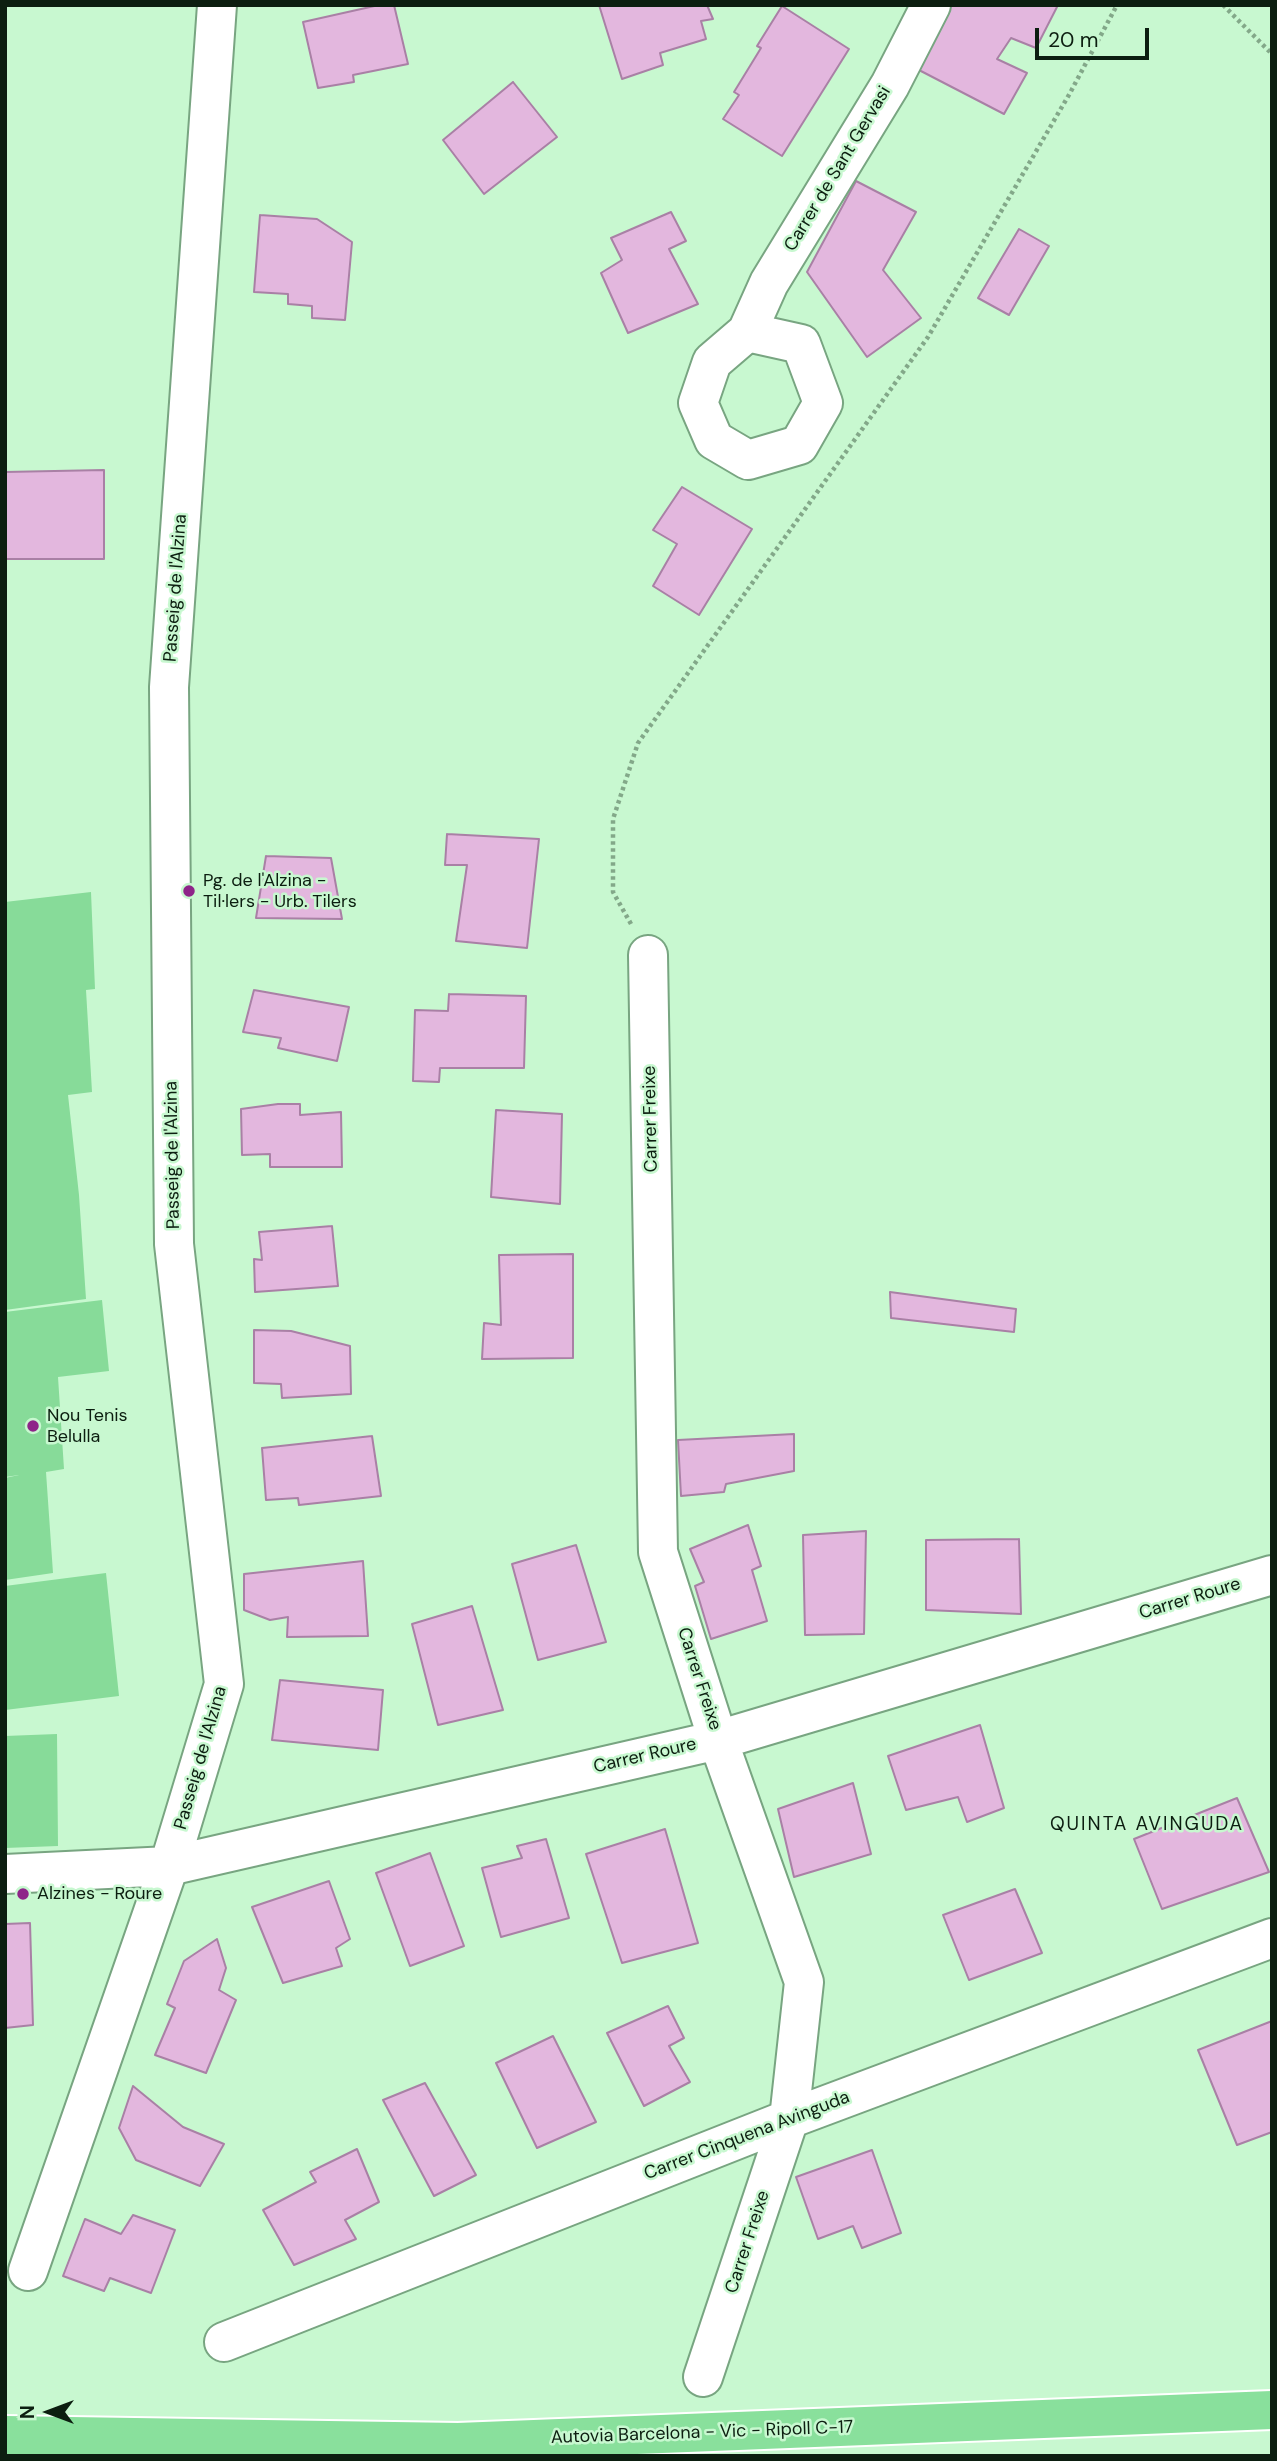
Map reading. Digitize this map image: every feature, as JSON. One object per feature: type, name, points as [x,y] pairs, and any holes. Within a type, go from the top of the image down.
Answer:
[{"type":"highway","name":"Autovia Barcelona - Vic - Ripoll C-17","points":[[5,2435],[458,2442],[1272,2410]]},
{"type":"street","name":"Passeig de l'Alzina","points":[[28,2271],[169,1866],[224,1684],[174,1244],[169,687],[218,5]]},
{"type":"street","name":"Carrer de Sant Gervasi","points":[[747,332],[769,283],[890,85],[931,5]]},
{"type":"street","name":"Carrer Freixe","points":[[648,955],[658,1552],[718,1740],[804,1982],[789,2119],[703,2377]]},
{"type":"street","name":"Carrer Roure","points":[[5,1874],[169,1866],[718,1740],[1272,1575]]},
{"type":"street","name":"Carrer Cinquena Avinguda","points":[[224,2342],[789,2119],[1272,1938]]},
{"type":"path","points":[[648,955],[613,892],[613,819],[638,743],[928,337],[1070,93],[1117,5]]},
{"type":"path","points":[[1223,5],[1272,54]]},
{"type":"green space","points":[[91,892],[95,989],[86,990],[92,1092],[68,1095],[79,1195],[86,1299],[5,1310],[5,902]]},
{"type":"green space","points":[[102,1300],[109,1371],[58,1377],[64,1469],[46,1472],[53,1573],[5,1580],[5,1478],[19,1475],[5,1477],[5,1312]]},
{"type":"green space","points":[[106,1573],[119,1696],[5,1710],[5,1586]]},
{"type":"green space","points":[[57,1734],[58,1846],[5,1848],[5,1736]]},
{"type":"building","points":[[379,5],[394,5],[408,64],[353,75],[354,82],[318,88],[303,22]]},
{"type":"building","points":[[599,5],[707,5],[713,19],[701,21],[706,39],[660,53],[663,65],[622,79]]},
{"type":"building","points":[[950,5],[1058,5],[1036,48],[1011,38],[997,59],[1027,73],[1004,114],[917,69]]},
{"type":"building","points":[[782,6],[849,49],[782,156],[723,119],[739,95],[734,92],[761,48],[757,46]]},
{"type":"building","points":[[513,82],[557,137],[484,194],[443,140]]},
{"type":"building","points":[[856,181],[916,212],[883,270],[921,318],[867,357],[807,272]]},
{"type":"building","points":[[671,212],[686,241],[669,249],[698,304],[628,333],[601,273],[622,260],[611,238]]},
{"type":"building","points":[[260,215],[317,219],[352,242],[345,320],[312,318],[312,306],[288,304],[288,294],[254,292]]},
{"type":"building","points":[[1019,229],[1049,246],[1009,315],[978,298]]},
{"type":"building","points":[[104,470],[104,559],[5,559],[5,472]]},
{"type":"building","points":[[682,487],[752,529],[699,615],[653,586],[677,544],[653,530]]},
{"type":"building","points":[[447,834],[539,839],[527,948],[456,941],[467,865],[445,865]]},
{"type":"building","points":[[266,856],[331,858],[342,919],[256,918]]},
{"type":"building","points":[[254,990],[349,1007],[337,1061],[278,1048],[281,1038],[243,1032]]},
{"type":"building","points":[[449,994],[526,996],[524,1068],[440,1068],[439,1082],[413,1081],[415,1010],[448,1011]]},
{"type":"building","points":[[300,1104],[300,1115],[341,1112],[342,1167],[270,1167],[270,1154],[242,1155],[241,1109]]},
{"type":"building","points":[[496,1110],[562,1114],[560,1204],[491,1197]]},
{"type":"building","points":[[332,1226],[338,1286],[255,1292],[254,1259],[262,1260],[259,1232]]},
{"type":"building","points":[[573,1254],[573,1358],[482,1359],[484,1323],[501,1325],[499,1255]]},
{"type":"building","points":[[890,1292],[1016,1309],[1014,1332],[891,1318]]},
{"type":"building","points":[[254,1330],[291,1331],[350,1346],[351,1394],[282,1398],[281,1384],[254,1383]]},
{"type":"building","points":[[794,1434],[794,1471],[726,1484],[724,1492],[681,1496],[678,1440]]},
{"type":"building","points":[[372,1436],[381,1496],[299,1505],[298,1498],[266,1500],[262,1448]]},
{"type":"building","points":[[748,1525],[761,1566],[752,1570],[767,1621],[711,1639],[695,1586],[704,1582],[690,1549]]},
{"type":"building","points":[[866,1531],[864,1634],[805,1635],[803,1535]]},
{"type":"building","points":[[1019,1539],[1021,1614],[926,1610],[926,1540]]},
{"type":"building","points":[[576,1545],[606,1642],[538,1660],[512,1564]]},
{"type":"building","points":[[363,1561],[368,1636],[287,1637],[288,1617],[270,1620],[244,1610],[244,1574]]},
{"type":"building","points":[[472,1606],[503,1710],[438,1725],[412,1624]]},
{"type":"building","points":[[280,1680],[383,1690],[378,1750],[272,1740]]},
{"type":"building","points":[[980,1725],[1004,1808],[967,1822],[958,1797],[906,1810],[888,1756]]},
{"type":"building","points":[[853,1783],[871,1854],[794,1877],[778,1809]]},
{"type":"building","points":[[1237,1798],[1269,1872],[1162,1909],[1134,1839]]},
{"type":"building","points":[[665,1829],[698,1943],[622,1963],[586,1854]]},
{"type":"building","points":[[546,1839],[569,1918],[501,1937],[482,1868],[522,1858],[517,1846]]},
{"type":"building","points":[[430,1853],[464,1946],[410,1966],[376,1873]]},
{"type":"building","points":[[329,1881],[350,1939],[336,1948],[342,1966],[283,1983],[252,1907]]},
{"type":"building","points":[[1015,1889],[1042,1953],[969,1980],[943,1915]]},
{"type":"building","points":[[30,1923],[33,2025],[5,2028],[5,1924]]},
{"type":"building","points":[[217,1939],[226,1968],[219,1990],[236,2000],[206,2073],[155,2055],[175,2008],[167,2004],[184,1961]]},
{"type":"building","points":[[668,2006],[684,2038],[669,2046],[690,2082],[644,2106],[607,2033]]},
{"type":"building","points":[[1272,2021],[1272,2132],[1237,2145],[1198,2050]]},
{"type":"building","points":[[553,2036],[596,2122],[537,2148],[496,2063]]},
{"type":"building","points":[[425,2083],[476,2175],[434,2196],[383,2100]]},
{"type":"building","points":[[133,2086],[183,2127],[224,2144],[200,2186],[136,2160],[119,2128]]},
{"type":"building","points":[[357,2149],[379,2202],[345,2220],[356,2239],[294,2265],[263,2210],[316,2182],[310,2172]]},
{"type":"building","points":[[872,2150],[901,2233],[862,2248],[853,2226],[818,2239],[796,2177]]},
{"type":"building","points":[[133,2215],[175,2230],[151,2293],[110,2278],[104,2291],[63,2276],[85,2219],[121,2234]]},
{"type":"place","name":"Pg. de l'Alzina - Til·lers - Urb. Tilers","points":[[189,891]]},
{"type":"place","name":"Nou Tenis Belulla","points":[[33,1426]]},
{"type":"place","name":"Alzines - Roure","points":[[23,1894]]},
{"type":"district","name":"QUINTA AVINGUDA","points":[[1147,1825]]}]
